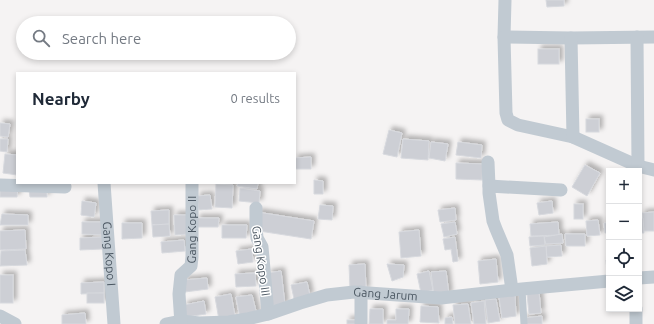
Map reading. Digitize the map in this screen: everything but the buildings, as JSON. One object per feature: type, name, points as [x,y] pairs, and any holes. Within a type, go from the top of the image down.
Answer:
[{"type":"street","points":[[505,0],[504,37],[506,113],[508,120],[518,125],[573,137],[638,166],[654,170]]},
{"type":"street","points":[[504,37],[654,37]]},
{"type":"street","points":[[637,37],[638,166]]},
{"type":"street","points":[[572,38],[573,137]]},
{"type":"street","points":[[488,162],[489,193],[494,221],[496,229],[506,250],[517,290]]},
{"type":"street","name":"Gang Kopo I","points":[[104,184],[114,324]]},
{"type":"street","name":"Gang Kopo II","points":[[181,322],[179,294],[181,275],[191,266],[192,257],[192,184]]},
{"type":"street","points":[[0,185],[65,187]]},
{"type":"street","points":[[489,186],[561,190]]},
{"type":"street","name":"Gang Kopo III","points":[[256,208],[257,238],[262,247],[268,314]]},
{"type":"street","points":[[642,278],[654,277]]},
{"type":"street","name":"Gang Jarum","points":[[166,324],[181,322],[229,322],[247,319],[328,295],[354,292],[441,298],[606,281]]},
{"type":"street","points":[[361,292],[361,324]]},
{"type":"street","points":[[636,312],[636,324]]},
{"type":"street","points":[[0,316],[15,324]]},
{"type":"lane","points":[[517,290],[524,324]]}]
